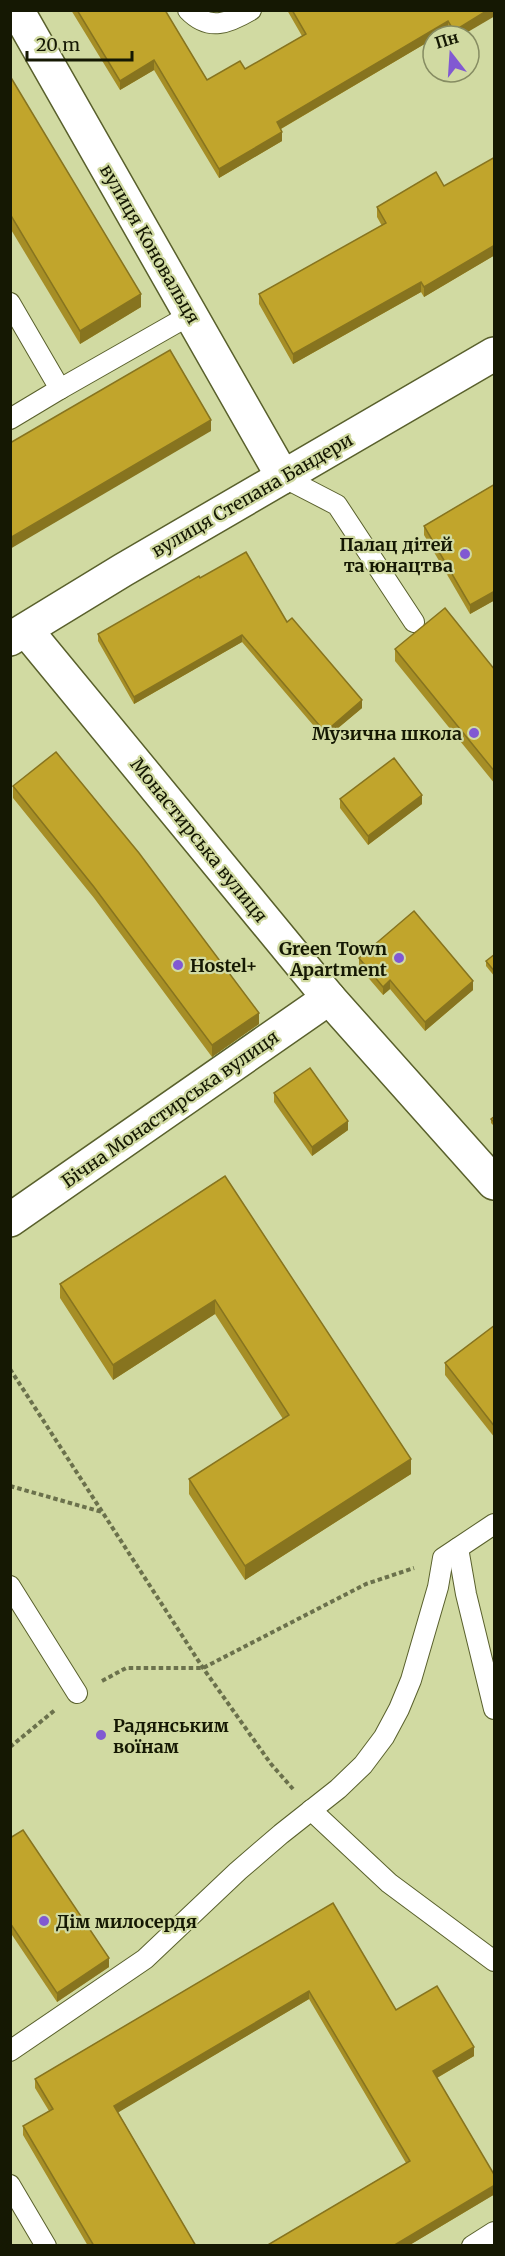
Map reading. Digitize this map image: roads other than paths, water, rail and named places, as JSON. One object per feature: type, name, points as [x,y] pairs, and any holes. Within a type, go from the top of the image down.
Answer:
[{"type":"street","name":"вулиця Коновальця","points":[[17,10],[283,477]]},
{"type":"street","name":"вулиця Степана Бандери","points":[[18,634],[495,354]]},
{"type":"street","name":"Монастирська вулиця","points":[[18,634],[329,998],[495,1183]]},
{"type":"street","name":"Бічна Монастирська вулиця","points":[[10,1220],[329,998]]},
{"type":"lane","points":[[188,10],[200,20],[220,24],[231,22],[251,10]]},
{"type":"lane","points":[[10,303],[60,389]]},
{"type":"lane","points":[[10,419],[190,315]]},
{"type":"lane","points":[[283,477],[337,506],[414,622]]},
{"type":"lane","points":[[10,2051],[145,1959],[238,1871],[338,1789],[363,1765],[384,1737],[411,1680],[450,1553],[495,1524]]},
{"type":"lane","points":[[450,1553],[466,1594],[495,1710]]},
{"type":"lane","points":[[10,1586],[76,1693]]},
{"type":"lane","points":[[311,1810],[389,1882],[495,1961]]},
{"type":"lane","points":[[10,2186],[46,2246]]},
{"type":"lane","points":[[472,2246],[495,2232]]},
{"type":"place","name":"Палац дітей та юнацтва","points":[[465,554]]},
{"type":"place","name":"Музична школа","points":[[474,733]]},
{"type":"place","name":"Green Town Apartment","points":[[399,958]]},
{"type":"place","name":"Hostel+","points":[[178,965]]},
{"type":"place","name":"Радянським воїнам","points":[[101,1735]]},
{"type":"place","name":"Дім милосердя","points":[[44,1921]]}]
